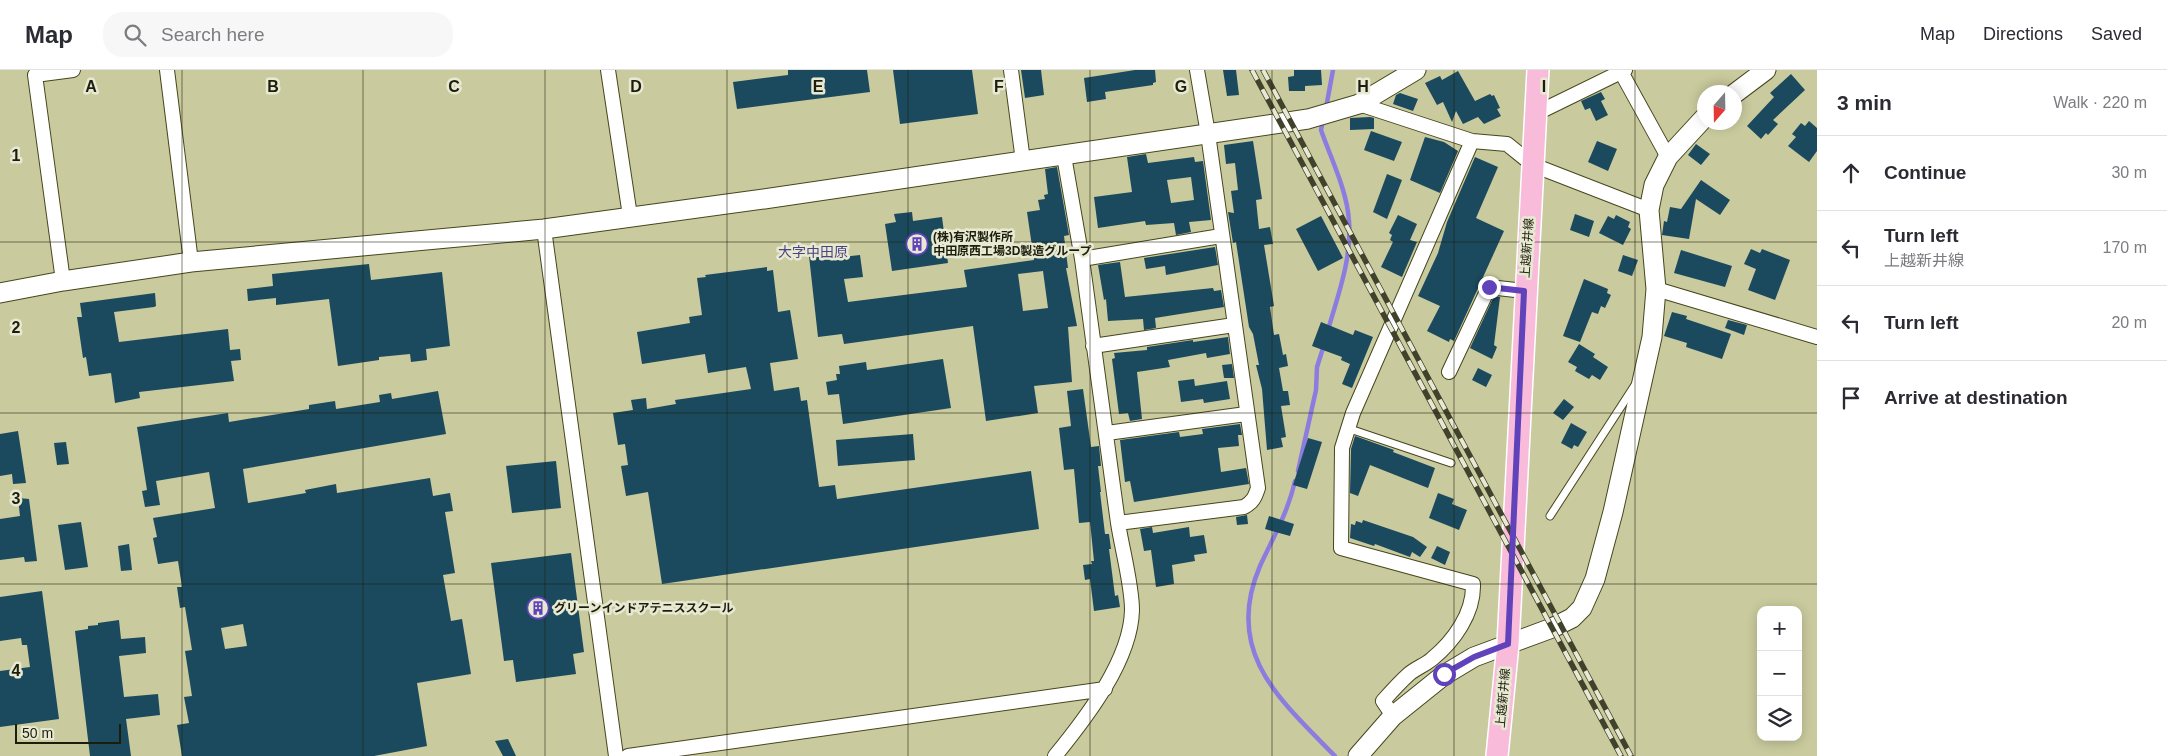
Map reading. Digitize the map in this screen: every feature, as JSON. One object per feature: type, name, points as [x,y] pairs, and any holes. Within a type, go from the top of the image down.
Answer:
[{"type":"main road","name":"上越新井線","points":[[1497,756],[1508,644],[1524,291],[1538,70]]},
{"type":"street","points":[[62,281],[35,74],[73,70]]},
{"type":"street","points":[[167,70],[191,262]]},
{"type":"street","points":[[608,70],[630,216]]},
{"type":"street","points":[[1011,70],[1023,161]]},
{"type":"street","points":[[1118,523],[1244,506],[1250,504],[1258,488],[1246,414],[1208,134],[1197,70]]},
{"type":"street","points":[[0,293],[62,281],[191,262],[544,228],[764,199],[1308,119],[1360,104],[1416,70]]},
{"type":"street","points":[[1742,88],[1766,70]]},
{"type":"street","points":[[1535,114],[1622,71],[1668,158]]},
{"type":"street","points":[[1360,104],[1472,141],[1507,144],[1533,165],[1649,210]]},
{"type":"street","points":[[1358,756],[1393,716],[1444,674],[1474,657],[1552,628],[1572,618],[1582,608],[1596,579],[1656,313],[1656,289],[1649,210],[1654,185],[1668,158],[1697,126]]},
{"type":"street","points":[[1393,716],[1383,701],[1410,673],[1432,660],[1450,642],[1463,623],[1474,596],[1474,584],[1341,548],[1342,448],[1347,428],[1472,141]]},
{"type":"street","points":[[1055,756],[1088,715],[1105,689],[1130,630],[1132,608],[1118,523],[1082,259],[1064,156]]},
{"type":"street","points":[[544,228],[616,756]]},
{"type":"street","points":[[1082,259],[1221,236]]},
{"type":"street","points":[[1448,372],[1489,287],[1524,291]]},
{"type":"street","points":[[1656,289],[1817,337]]},
{"type":"street","points":[[1093,346],[1234,325]]},
{"type":"street","points":[[1107,433],[1246,414]]},
{"type":"street","points":[[628,756],[1105,689]]},
{"type":"lane","points":[[1550,516],[1644,370]]},
{"type":"lane","points":[[1347,428],[1451,464]]},
{"type":"building","points":[[788,70],[867,70],[870,92],[737,109],[733,82],[788,75]]},
{"type":"building","points":[[893,70],[972,70],[978,114],[900,124]]},
{"type":"building","points":[[1021,70],[1041,70],[1044,95],[1025,98]]},
{"type":"building","points":[[1135,70],[1155,70],[1156,82],[1153,85],[1105,92],[1106,99],[1087,102],[1084,78]]},
{"type":"building","points":[[1223,70],[1236,70],[1239,95],[1227,96]]},
{"type":"building","points":[[1294,70],[1321,70],[1322,85],[1305,86],[1305,91],[1289,91],[1288,77],[1294,76]]},
{"type":"building","points":[[1458,71],[1475,101],[1490,94],[1494,95],[1500,108],[1497,109],[1501,116],[1484,124],[1478,117],[1463,124],[1456,111],[1452,122],[1443,102],[1437,105],[1425,83],[1440,76],[1442,80]]},
{"type":"building","points":[[1791,74],[1805,90],[1773,120],[1778,124],[1768,135],[1766,133],[1761,139],[1747,126],[1774,97],[1770,93]]},
{"type":"building","points":[[1601,92],[1605,99],[1601,101],[1608,115],[1596,121],[1590,108],[1585,110],[1581,101]]},
{"type":"building","points":[[1400,93],[1418,99],[1413,111],[1393,104],[1396,95]]},
{"type":"building","points":[[1350,118],[1374,118],[1374,129],[1350,130]]},
{"type":"building","points":[[1809,121],[1817,128],[1817,151],[1809,162],[1788,146],[1796,137],[1792,134],[1801,123],[1805,126]]},
{"type":"building","points":[[1371,131],[1402,142],[1394,161],[1364,150]]},
{"type":"building","points":[[1425,137],[1444,142],[1458,151],[1440,193],[1410,180]]},
{"type":"building","points":[[1253,141],[1262,199],[1256,200],[1259,229],[1270,227],[1273,244],[1264,245],[1274,306],[1270,307],[1274,335],[1279,334],[1283,355],[1286,354],[1288,366],[1279,368],[1283,391],[1288,391],[1290,405],[1281,406],[1286,437],[1281,438],[1283,447],[1267,450],[1262,389],[1256,365],[1259,365],[1253,334],[1249,327],[1236,242],[1233,243],[1228,212],[1234,213],[1231,191],[1238,190],[1235,163],[1226,164],[1224,145]]},
{"type":"building","points":[[1597,141],[1617,149],[1608,171],[1588,162]]},
{"type":"building","points":[[1696,144],[1710,154],[1701,165],[1688,155]]},
{"type":"building","points":[[1146,154],[1148,163],[1194,157],[1195,162],[1203,161],[1211,220],[1189,222],[1191,232],[1176,235],[1174,223],[1146,225],[1145,221],[1098,228],[1094,197],[1132,192],[1127,157]],"holes":[[[1191,177],[1194,200],[1171,203],[1167,180]]]},
{"type":"building","points":[[1475,157],[1498,167],[1476,218],[1504,231],[1454,341],[1450,339],[1449,342],[1427,331],[1440,306],[1418,296],[1438,253],[1447,222]]},
{"type":"building","points":[[1057,167],[1069,235],[1064,236],[1068,268],[1066,268],[1077,326],[1068,327],[1072,382],[1034,386],[1038,413],[986,421],[973,326],[844,344],[842,334],[818,337],[809,256],[824,254],[824,259],[860,255],[863,277],[844,279],[848,302],[967,287],[964,270],[1034,260],[1027,212],[1040,210],[1038,200],[1045,199],[1044,195],[1048,194],[1045,169]],"holes":[[[1043,271],[1048,308],[1023,311],[1018,274]]]},
{"type":"building","points":[[1387,174],[1402,180],[1387,219],[1373,212]]},
{"type":"building","points":[[1701,180],[1730,200],[1720,215],[1696,199],[1689,239],[1662,235],[1664,221],[1667,222],[1670,207],[1681,209]]},
{"type":"building","name":"(株)有沢製作所 中田原西工場3D製造グループ","points":[[912,212],[913,221],[942,217],[948,263],[892,271],[885,224],[896,222],[894,214]]},
{"type":"building","points":[[1575,214],[1594,221],[1589,237],[1570,230]]},
{"type":"building","points":[[1398,215],[1417,224],[1410,240],[1417,242],[1402,277],[1381,267],[1393,242],[1390,240],[1392,235],[1389,233]]},
{"type":"building","points":[[1616,215],[1630,222],[1628,227],[1631,229],[1623,245],[1599,233],[1608,216],[1614,219]]},
{"type":"building","points":[[1321,216],[1343,258],[1318,271],[1296,229]]},
{"type":"building","points":[[1215,247],[1218,265],[1166,275],[1165,266],[1146,269],[1144,258]]},
{"type":"building","points":[[1751,249],[1760,253],[1762,249],[1790,260],[1775,300],[1748,290],[1756,269],[1744,264]]},
{"type":"building","points":[[1681,250],[1732,266],[1725,287],[1674,273]]},
{"type":"building","points":[[1623,255],[1638,260],[1632,276],[1618,271]]},
{"type":"building","points":[[1120,262],[1125,297],[1213,288],[1214,291],[1221,290],[1224,307],[1155,318],[1156,328],[1144,330],[1143,319],[1108,321],[1106,299],[1104,300],[1098,265]]},
{"type":"building","points":[[369,264],[371,280],[442,272],[450,346],[426,349],[427,360],[411,362],[410,354],[379,357],[379,360],[338,366],[329,299],[276,305],[276,298],[248,301],[247,289],[273,286],[272,274]]},
{"type":"building","points":[[767,267],[767,271],[773,270],[778,312],[790,310],[798,359],[770,363],[774,391],[799,387],[801,401],[807,400],[819,487],[835,485],[837,499],[1031,471],[1039,529],[662,584],[648,492],[626,496],[621,466],[628,465],[625,444],[618,445],[613,413],[633,410],[631,400],[646,398],[647,409],[676,404],[675,400],[751,389],[746,367],[708,373],[705,354],[642,364],[637,332],[690,323],[689,317],[702,315],[697,278],[706,277],[705,275]]},
{"type":"building","points":[[1584,279],[1608,289],[1607,293],[1611,295],[1605,308],[1601,306],[1598,314],[1592,312],[1580,342],[1563,336]]},
{"type":"building","points":[[155,293],[156,306],[154,307],[114,312],[119,342],[228,329],[230,350],[240,349],[241,360],[231,361],[234,381],[139,392],[140,398],[115,403],[111,373],[89,376],[86,357],[83,358],[77,317],[82,317],[80,303]]},
{"type":"building","points":[[1494,296],[1500,297],[1494,345],[1497,347],[1492,359],[1470,348]]},
{"type":"building","points":[[1672,312],[1687,316],[1686,319],[1731,334],[1722,359],[1686,347],[1687,343],[1664,336]]},
{"type":"building","points":[[1728,320],[1747,325],[1744,335],[1725,328]]},
{"type":"building","points":[[1321,322],[1353,335],[1355,330],[1373,337],[1352,388],[1342,384],[1350,364],[1341,360],[1342,357],[1312,346]]},
{"type":"building","points":[[1228,337],[1230,354],[1207,358],[1206,353],[1168,360],[1170,367],[1137,372],[1142,419],[1130,421],[1128,413],[1119,414],[1112,359],[1115,358],[1114,353],[1147,350],[1147,347],[1193,340],[1193,342]]},
{"type":"building","points":[[1579,344],[1595,354],[1593,357],[1608,367],[1600,380],[1592,375],[1589,379],[1575,371],[1577,367],[1568,362]]},
{"type":"building","points":[[943,359],[951,408],[843,424],[839,394],[828,395],[826,382],[837,380],[836,374],[840,374],[839,366],[866,362],[867,370]]},
{"type":"building","points":[[1232,364],[1234,378],[1224,378],[1222,365]]},
{"type":"building","points":[[1478,368],[1492,375],[1486,387],[1472,380]]},
{"type":"building","points":[[1194,379],[1195,386],[1227,381],[1230,399],[1204,403],[1203,399],[1181,402],[1178,381]]},
{"type":"building","points":[[1083,389],[1091,447],[1099,446],[1101,466],[1098,466],[1105,534],[1109,534],[1115,596],[1118,595],[1120,607],[1094,611],[1090,579],[1085,580],[1083,565],[1092,564],[1091,561],[1094,561],[1090,522],[1079,523],[1074,469],[1064,470],[1059,428],[1071,426],[1067,391]]},
{"type":"building","points":[[438,391],[446,434],[243,469],[248,503],[306,493],[305,490],[336,484],[337,493],[430,478],[433,496],[450,493],[453,511],[445,512],[455,573],[443,575],[451,621],[462,619],[471,674],[417,683],[427,746],[374,756],[182,756],[177,725],[189,723],[184,697],[192,696],[185,651],[192,650],[185,607],[180,608],[177,587],[182,587],[178,561],[158,564],[153,538],[157,537],[153,518],[215,508],[209,472],[156,481],[160,505],[145,507],[142,491],[147,490],[137,427],[228,413],[229,422],[309,409],[309,405],[335,401],[336,409],[380,402],[379,395],[391,393],[392,399]],"holes":[[[243,624],[247,646],[225,649],[221,628]]]},
{"type":"building","points":[[1564,399],[1574,407],[1563,420],[1553,413]]},
{"type":"building","points":[[1571,423],[1587,432],[1578,447],[1574,445],[1572,449],[1561,443]]},
{"type":"building","points":[[1240,424],[1242,435],[1238,435],[1239,446],[1218,448],[1221,472],[1246,468],[1249,484],[1134,502],[1130,481],[1125,482],[1120,440],[1179,432],[1180,437],[1203,434],[1202,429]]},
{"type":"building","points":[[18,431],[26,483],[13,484],[12,474],[0,476],[0,434]]},
{"type":"building","points":[[913,434],[915,460],[838,466],[836,440]]},
{"type":"building","points":[[1355,436],[1435,468],[1428,488],[1370,465],[1358,496],[1350,493],[1351,449]]},
{"type":"building","points":[[1308,438],[1322,442],[1307,489],[1293,485]]},
{"type":"building","points":[[66,442],[69,464],[57,465],[54,443]]},
{"type":"building","points":[[556,461],[561,508],[512,513],[506,466]]},
{"type":"building","points":[[1438,493],[1454,499],[1452,504],[1467,510],[1459,530],[1429,518]]},
{"type":"building","points":[[18,498],[29,499],[37,561],[25,562],[24,557],[0,560],[0,519],[20,516]]},
{"type":"building","points":[[1247,515],[1248,524],[1237,525],[1236,517]]},
{"type":"building","points":[[1269,516],[1294,524],[1290,536],[1265,529]]},
{"type":"building","points":[[1363,520],[1413,537],[1427,547],[1420,557],[1412,552],[1410,557],[1375,544],[1374,546],[1350,538],[1351,524],[1355,525],[1356,521],[1362,523]]},
{"type":"building","points":[[81,522],[88,567],[65,570],[58,525]]},
{"type":"building","points":[[1152,527],[1153,533],[1189,527],[1190,537],[1204,535],[1207,553],[1194,555],[1195,561],[1172,565],[1174,584],[1156,587],[1151,550],[1144,551],[1140,529]]},
{"type":"building","points":[[129,544],[132,570],[121,571],[118,546]]},
{"type":"building","points":[[1437,546],[1450,552],[1445,565],[1431,558]]},
{"type":"building","name":"グリーンインドアテニススクール","points":[[571,553],[584,652],[573,654],[576,674],[516,682],[513,660],[504,661],[491,563]]},
{"type":"building","points":[[42,591],[59,719],[0,727],[0,671],[30,667],[27,645],[22,645],[21,638],[0,641],[0,597]]},
{"type":"building","points":[[119,620],[121,639],[145,637],[146,653],[119,656],[124,697],[158,694],[160,715],[126,719],[131,756],[90,756],[75,631],[88,629],[88,626],[98,625],[98,623]]},
{"type":"building","points":[[508,739],[516,756],[503,756],[495,741]]},
{"type":"waterway","points":[[1326,108],[1333,70]]},
{"type":"waterway","points":[[1323,120],[1321,130],[1338,175],[1348,209],[1349,221],[1346,263],[1328,330]]},
{"type":"waterway","points":[[1298,471],[1316,390],[1317,367],[1324,345]]},
{"type":"waterway","points":[[1295,481],[1284,514],[1260,566],[1250,597],[1248,624],[1253,649],[1263,672],[1277,694],[1335,756]]},
{"type":"railway","points":[[1252,70],[1621,756]]},
{"type":"railway","points":[[1263,70],[1631,756]]},
{"type":"place","name":"(株)有沢製作所 中田原西工場3D製造グループ","points":[[917,244]]},
{"type":"place","name":"グリーンインドアテニススクール","points":[[538,608]]},
{"type":"district","name":"大字中田原","points":[[813,252]]},
{"type":"route","points":[[1444,674],[1474,657],[1508,644],[1524,291],[1489,287]]}]
